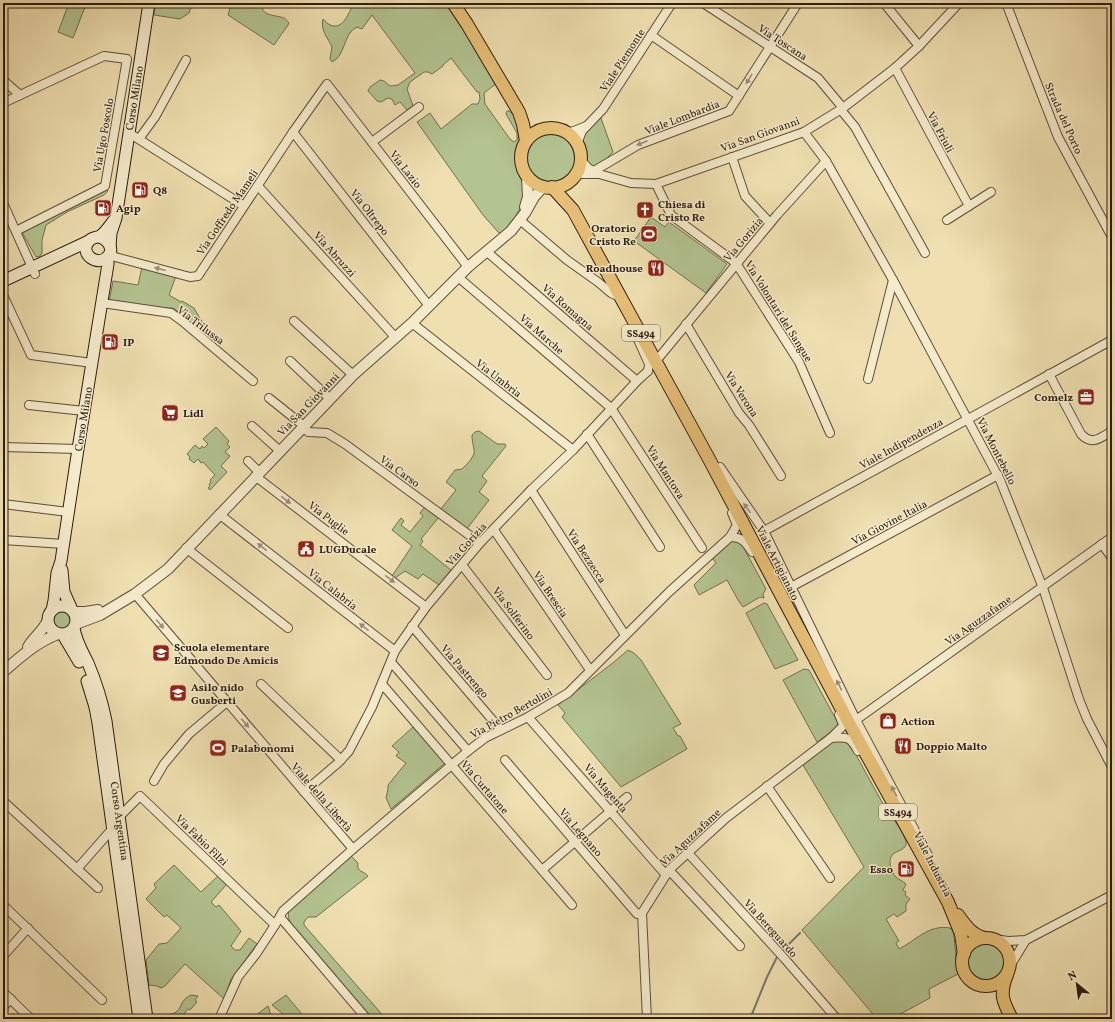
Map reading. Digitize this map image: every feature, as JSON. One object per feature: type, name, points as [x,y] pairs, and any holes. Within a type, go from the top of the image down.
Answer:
[{"type":"main road","name":"Corso Milano","points":[[52,610],[57,573],[64,544],[102,303],[105,276],[103,268],[116,218],[149,3]]},
{"type":"main road","points":[[452,3],[467,24],[519,112],[526,141]]},
{"type":"main road","points":[[519,112],[530,122],[544,129]]},
{"type":"main road","points":[[528,177],[521,165],[522,148],[526,141],[537,132],[544,129],[556,129],[566,132],[577,144]]},
{"type":"main road","name":"SS494","points":[[572,178],[578,169],[580,159],[577,144]]},
{"type":"main road","name":"SS494","points":[[528,177],[535,184],[548,187]]},
{"type":"main road","points":[[548,187],[560,186],[572,178]]},
{"type":"main road","name":"Viale Artigianato","points":[[572,178],[568,193],[572,208],[691,426],[786,591],[819,664],[853,722]]},
{"type":"main road","name":"Viale Artigianato","points":[[548,187],[572,208]]},
{"type":"main road","points":[[3,290],[34,271],[94,238],[99,237],[116,218]]},
{"type":"main road","name":"Corso Milano","points":[[99,237],[104,238],[108,242],[107,254]]},
{"type":"main road","points":[[3,281],[86,252],[86,246],[89,241]]},
{"type":"main road","name":"Corso Milano","points":[[86,252],[93,260],[107,254]]},
{"type":"main road","name":"Corso Milano","points":[[61,561],[64,592],[73,611]]},
{"type":"main road","points":[[47,622],[48,615],[52,610],[62,606],[73,611]]},
{"type":"main road","name":"Corso Argentina","points":[[73,611],[76,618],[75,626],[79,646],[93,676],[102,705],[139,1019]]},
{"type":"main road","name":"Corso Argentina","points":[[47,622],[51,630],[60,634],[80,665],[95,707],[116,823],[148,1019]]},
{"type":"main road","points":[[60,634],[69,633],[75,626]]},
{"type":"main road","name":"Viale Industria","points":[[853,722],[892,801],[948,902],[961,934],[965,972],[970,979],[982,985],[996,997],[1011,1016]]},
{"type":"main road","name":"Viale Industria","points":[[948,902],[971,932],[979,937],[1001,943],[1007,950],[1010,958],[1009,969],[1003,985],[1002,995],[1011,1016]]},
{"type":"main road","points":[[964,954],[972,943],[981,939],[990,939]]},
{"type":"main road","points":[[982,985],[995,984],[1003,979],[1009,969]]},
{"type":"street","name":"Viale Piemonte","points":[[577,144],[586,126],[603,109],[672,3]]},
{"type":"street","name":"Via Toscana","points":[[703,3],[818,78],[854,127],[926,253]]},
{"type":"street","name":"Viale Lombardia","points":[[596,173],[638,145],[729,110],[798,3]]},
{"type":"street","points":[[884,3],[919,46]]},
{"type":"street","name":"Via San Giovanni","points":[[580,159],[588,168],[596,173],[630,183],[656,184],[804,132],[842,109],[895,68],[919,46],[959,3]]},
{"type":"street","name":"Strada del Porto","points":[[1006,3],[1058,136],[1112,237]]},
{"type":"street","points":[[651,34],[739,96]]},
{"type":"street","name":"Via Ugo Foscolo","points":[[16,231],[105,186],[127,59],[104,56],[20,95]]},
{"type":"street","points":[[139,139],[155,117],[186,60]]},
{"type":"street","name":"Via Friuli","points":[[895,68],[969,206]]},
{"type":"street","points":[[3,80],[20,95],[3,103]]},
{"type":"street","name":"Via Goffredo Mameli","points":[[107,254],[190,277],[198,276],[293,132],[327,84]]},
{"type":"street","name":"Via Lazio","points":[[327,84],[468,267]]},
{"type":"street","points":[[372,142],[419,107]]},
{"type":"street","name":"Viale Piemonte","points":[[566,132],[574,131],[586,126]]},
{"type":"street","name":"Via Oltrepo","points":[[293,132],[429,306]]},
{"type":"street","points":[[804,132],[826,161]]},
{"type":"street","points":[[129,133],[241,204]]},
{"type":"street","points":[[732,157],[745,196],[770,223]]},
{"type":"street","name":"Via Gorizia","points":[[656,361],[770,223],[826,161]]},
{"type":"street","name":"Via Montebello","points":[[826,161],[893,280],[998,475],[1043,588],[1079,699],[1087,719],[1112,767]]},
{"type":"street","name":"Via San Giovanni","points":[[572,178],[596,173]]},
{"type":"street","name":"Via San Giovanni","points":[[520,220],[528,197],[528,177]]},
{"type":"street","name":"Via Volontari del Sangue","points":[[656,184],[671,215],[736,263],[799,362],[830,432]]},
{"type":"street","name":"Via Abruzzi","points":[[258,186],[396,337]]},
{"type":"street","name":"Via San Giovanni","points":[[75,626],[100,615],[135,594],[168,569],[186,548],[330,398],[353,375],[412,323],[468,267],[505,237],[526,213],[534,197],[548,187]]},
{"type":"street","points":[[947,220],[991,192]]},
{"type":"street","points":[[3,203],[34,271]]},
{"type":"street","points":[[520,220],[567,260],[611,293],[620,297]]},
{"type":"street","name":"Via Romagna","points":[[486,251],[637,381]]},
{"type":"street","name":"Via Marche","points":[[458,277],[611,408]]},
{"type":"street","points":[[868,380],[893,280]]},
{"type":"street","points":[[3,295],[31,355],[92,363]]},
{"type":"street","name":"Via Trilussa","points":[[102,303],[170,313],[182,321],[253,381]]},
{"type":"street","points":[[633,320],[636,337],[649,364],[648,371],[654,371],[683,422],[691,426]]},
{"type":"street","points":[[294,321],[353,375]]},
{"type":"street","name":"Via Umbria","points":[[412,323],[572,450]]},
{"type":"street","name":"Via Verona","points":[[686,324],[739,413],[749,425],[781,476]]},
{"type":"street","name":"Viale Indipendenza","points":[[764,531],[1112,340]]},
{"type":"street","points":[[290,361],[330,398]]},
{"type":"street","name":"Via Gorizia","points":[[304,792],[341,760],[349,751],[372,707],[395,651],[426,607],[480,544],[648,371]]},
{"type":"street","name":"Viale Artigianato","points":[[663,374],[668,376],[672,381],[723,474],[764,531],[786,591],[853,722]]},
{"type":"street","points":[[1049,374],[1081,434],[1086,439],[1096,440],[1112,431]]},
{"type":"street","points":[[269,398],[304,426]]},
{"type":"street","points":[[29,405],[84,411]]},
{"type":"street","name":"Via Mantova","points":[[611,408],[702,548]]},
{"type":"street","points":[[252,426],[280,451]]},
{"type":"street","name":"Via Carso","points":[[304,426],[308,432],[327,434],[345,444],[480,544]]},
{"type":"street","points":[[587,434],[660,547]]},
{"type":"street","points":[[3,447],[78,449]]},
{"type":"street","points":[[710,459],[708,468],[737,525],[730,537]]},
{"type":"street","name":"Via Puglie","points":[[248,461],[257,474],[426,607]]},
{"type":"street","name":"Via Giovine Italia","points":[[786,591],[998,475]]},
{"type":"street","name":"Via Bezzecca","points":[[531,490],[625,635]]},
{"type":"street","points":[[3,504],[68,512]]},
{"type":"street","name":"Via Calabria","points":[[219,514],[395,651]]},
{"type":"street","name":"Via Brescia","points":[[494,530],[590,670]]},
{"type":"street","points":[[730,537],[738,537],[748,544],[772,589],[786,591]]},
{"type":"street","name":"Via Pietro Bertolini","points":[[219,1019],[238,976],[256,954],[283,911],[451,764],[485,738],[528,717],[568,693],[669,592],[730,537]]},
{"type":"street","name":"Via Aguzzafame","points":[[853,722],[1043,588],[1112,537]]},
{"type":"street","points":[[3,540],[64,544]]},
{"type":"street","points":[[1102,544],[1112,558]]},
{"type":"street","points":[[186,548],[288,628]]},
{"type":"street","name":"Via Solferino","points":[[462,564],[548,676]]},
{"type":"street","name":"Viale della Libertà","points":[[135,594],[353,849]]},
{"type":"street","name":"Via San Giovanni","points":[[73,611],[91,612],[114,606]]},
{"type":"street","points":[[26,652],[30,643],[47,622]]},
{"type":"street","name":"Via Pastrengo","points":[[412,626],[501,730]]},
{"type":"street","points":[[3,672],[26,652],[47,639],[60,634]]},
{"type":"street","points":[[391,662],[468,751]]},
{"type":"street","name":"Via Aguzzafame","points":[[642,913],[667,872],[726,818],[842,728],[843,724],[819,677],[819,664]]},
{"type":"street","points":[[261,684],[341,760]]},
{"type":"street","name":"Via Curtatone","points":[[382,684],[572,905]]},
{"type":"street","points":[[154,781],[164,764],[189,734],[227,702]]},
{"type":"street","name":"Via Magenta","points":[[528,717],[667,872],[740,946]]},
{"type":"street","name":"Viale Industria","points":[[853,722],[919,836],[964,924]]},
{"type":"street","points":[[831,738],[844,737],[853,742],[883,796],[892,801]]},
{"type":"street","name":"Via Legnano","points":[[505,760],[637,914],[642,913]]},
{"type":"street","points":[[767,786],[830,878]]},
{"type":"street","name":"Via Fabio Filzi","points":[[77,869],[140,796],[275,925]]},
{"type":"street","points":[[542,870],[610,810],[627,797]]},
{"type":"street","points":[[3,802],[98,888]]},
{"type":"street","name":"Via Bereguardo","points":[[688,853],[779,952],[837,1019]]},
{"type":"street","points":[[990,939],[1008,941],[1026,940],[1112,895]]},
{"type":"street","points":[[3,905],[102,1000]]},
{"type":"street","points":[[642,913],[647,1019]]},
{"type":"street","points":[[280,917],[367,1019]]},
{"type":"street","points":[[3,956],[28,928]]},
{"type":"street","points":[[1009,969],[1026,940]]},
{"type":"street","points":[[3,992],[31,1019]]},
{"type":"street","points":[[3,1007],[11,999]]},
{"type":"green space","points":[[69,3],[74,3],[85,7],[73,38],[58,32]]},
{"type":"green space","points":[[156,3],[193,3],[189,13],[180,19],[154,15]]},
{"type":"green space","points":[[240,3],[264,3],[263,10],[265,13],[286,19],[289,23],[274,45],[228,15],[230,8],[235,7]]},
{"type":"green space","points":[[354,3],[445,3],[468,35],[497,83],[484,93],[485,104],[510,139],[514,142],[517,140],[517,133],[506,114],[507,111],[515,117],[520,130],[520,144],[517,161],[524,192],[521,206],[502,233],[499,233],[483,215],[417,122],[430,113],[441,129],[472,104],[478,104],[480,99],[479,92],[477,92],[451,58],[432,74],[424,72],[410,82],[407,89],[413,106],[407,110],[400,102],[395,105],[392,99],[388,98],[381,102],[377,101],[368,91],[370,87],[380,80],[384,81],[390,86],[398,85],[415,73],[372,15],[362,29],[357,27],[352,30],[340,55],[332,62],[330,59],[332,47],[323,30],[323,19],[330,25],[339,25],[345,19]]},
{"type":"green space","points":[[601,118],[613,152],[595,167],[586,160],[584,156],[582,149],[582,138],[587,130]]},
{"type":"green space","points":[[546,134],[556,134],[568,141],[575,153],[575,163],[568,175],[556,182],[546,182],[538,178],[531,171],[527,163],[527,153],[531,145],[538,138]]},
{"type":"green space","points":[[105,189],[108,191],[104,195],[67,212],[46,225],[42,240],[42,253],[40,256],[36,257],[22,230]]},
{"type":"green space","points":[[651,217],[665,227],[669,222],[727,264],[706,293],[634,241]]},
{"type":"green space","points":[[142,267],[176,276],[169,295],[194,308],[205,327],[202,331],[172,308],[109,302],[113,281],[138,285]]},
{"type":"green space","points":[[216,427],[229,441],[227,444],[230,447],[225,452],[230,456],[221,466],[227,472],[210,490],[208,488],[211,482],[210,480],[215,475],[203,462],[201,463],[198,459],[194,463],[189,459],[190,457],[187,454],[195,445],[200,449],[202,446],[204,448],[208,444],[203,439]]},
{"type":"green space","points":[[479,431],[497,444],[505,444],[506,446],[482,476],[487,481],[479,492],[489,500],[466,530],[440,510],[456,490],[446,482],[455,470],[462,469],[469,462],[474,454],[472,435]]},
{"type":"green space","points":[[425,507],[439,517],[421,539],[423,541],[420,545],[451,570],[439,585],[423,574],[418,579],[405,571],[395,578],[392,576],[412,546],[392,530],[401,518],[404,521],[401,525],[410,532],[423,516],[420,513]]},
{"type":"green space","points":[[732,540],[740,541],[766,589],[763,594],[764,598],[760,597],[743,607],[727,580],[699,595],[694,585],[716,563],[711,556]]},
{"type":"green space","points":[[764,603],[767,604],[798,660],[775,669],[746,613]]},
{"type":"green space","points":[[58,611],[66,611],[71,616],[69,627],[66,629],[58,629],[53,624],[53,616]]},
{"type":"green space","points":[[628,650],[634,653],[641,660],[681,724],[673,728],[678,736],[680,736],[687,749],[621,787],[562,717],[565,713],[558,705]]},
{"type":"green space","points":[[804,669],[809,670],[838,723],[836,728],[817,742],[783,680]]},
{"type":"green space","points":[[413,727],[445,763],[391,809],[386,798],[388,785],[406,763],[396,756],[399,752],[392,746]]},
{"type":"green space","points":[[841,740],[850,744],[888,813],[900,828],[905,838],[906,845],[904,848],[893,854],[890,859],[890,863],[894,875],[906,884],[903,890],[906,892],[905,895],[910,899],[906,904],[906,911],[897,917],[894,914],[886,919],[899,941],[896,943],[899,949],[935,928],[950,928],[953,931],[954,936],[958,974],[929,989],[930,998],[891,1019],[877,1019],[802,930],[864,867],[803,765],[832,742]]},
{"type":"green space","points":[[351,856],[358,863],[359,870],[368,876],[316,917],[308,917],[304,922],[304,925],[386,1019],[372,1019],[290,922],[288,914],[292,907]]},
{"type":"green space","points":[[174,865],[201,892],[219,875],[227,884],[211,902],[216,907],[219,905],[241,931],[231,946],[235,950],[240,950],[249,938],[257,944],[231,979],[224,999],[185,964],[165,986],[161,988],[149,985],[146,960],[159,944],[167,943],[181,928],[167,915],[164,917],[146,899],[156,888],[154,884]]},
{"type":"green space","points":[[982,942],[990,942],[1002,951],[1005,961],[1002,971],[996,977],[990,980],[982,980],[970,971],[967,965],[967,957],[976,945]]},
{"type":"green space","points":[[191,995],[198,996],[195,1000],[197,1002],[190,1010],[188,1009],[180,1019],[154,1019],[153,1015],[168,1015],[176,1012],[185,999]]},
{"type":"green space","points":[[286,995],[306,1019],[289,1019],[272,1005]]},
{"type":"green space","points":[[268,1006],[272,1019],[251,1019]]},
{"type":"waterway","points":[[781,952],[800,933]]},
{"type":"waterway","points":[[750,1019],[767,977],[778,955]]},
{"type":"place","name":"Q8","points":[[140,190]]},
{"type":"place","name":"Agip","points":[[103,208]]},
{"type":"place","name":"Chiesa di Cristo Re","points":[[645,210]]},
{"type":"place","name":"Oratorio Cristo Re","points":[[649,234]]},
{"type":"place","name":"Roadhouse","points":[[656,268]]},
{"type":"place","name":"IP","points":[[110,342]]},
{"type":"place","name":"Comelz","points":[[1086,397]]},
{"type":"place","name":"Lidl","points":[[170,413]]},
{"type":"place","name":"LUGDucale","points":[[306,549]]},
{"type":"place","name":"Scuola elementare Edmondo De Amicis","points":[[161,653]]},
{"type":"place","name":"Asilo nido Gusberti","points":[[178,693]]},
{"type":"place","name":"Action","points":[[888,721]]},
{"type":"place","name":"Doppio Malto","points":[[903,746]]},
{"type":"place","name":"Palabonomi","points":[[218,748]]},
{"type":"place","name":"Esso","points":[[906,869]]}]
